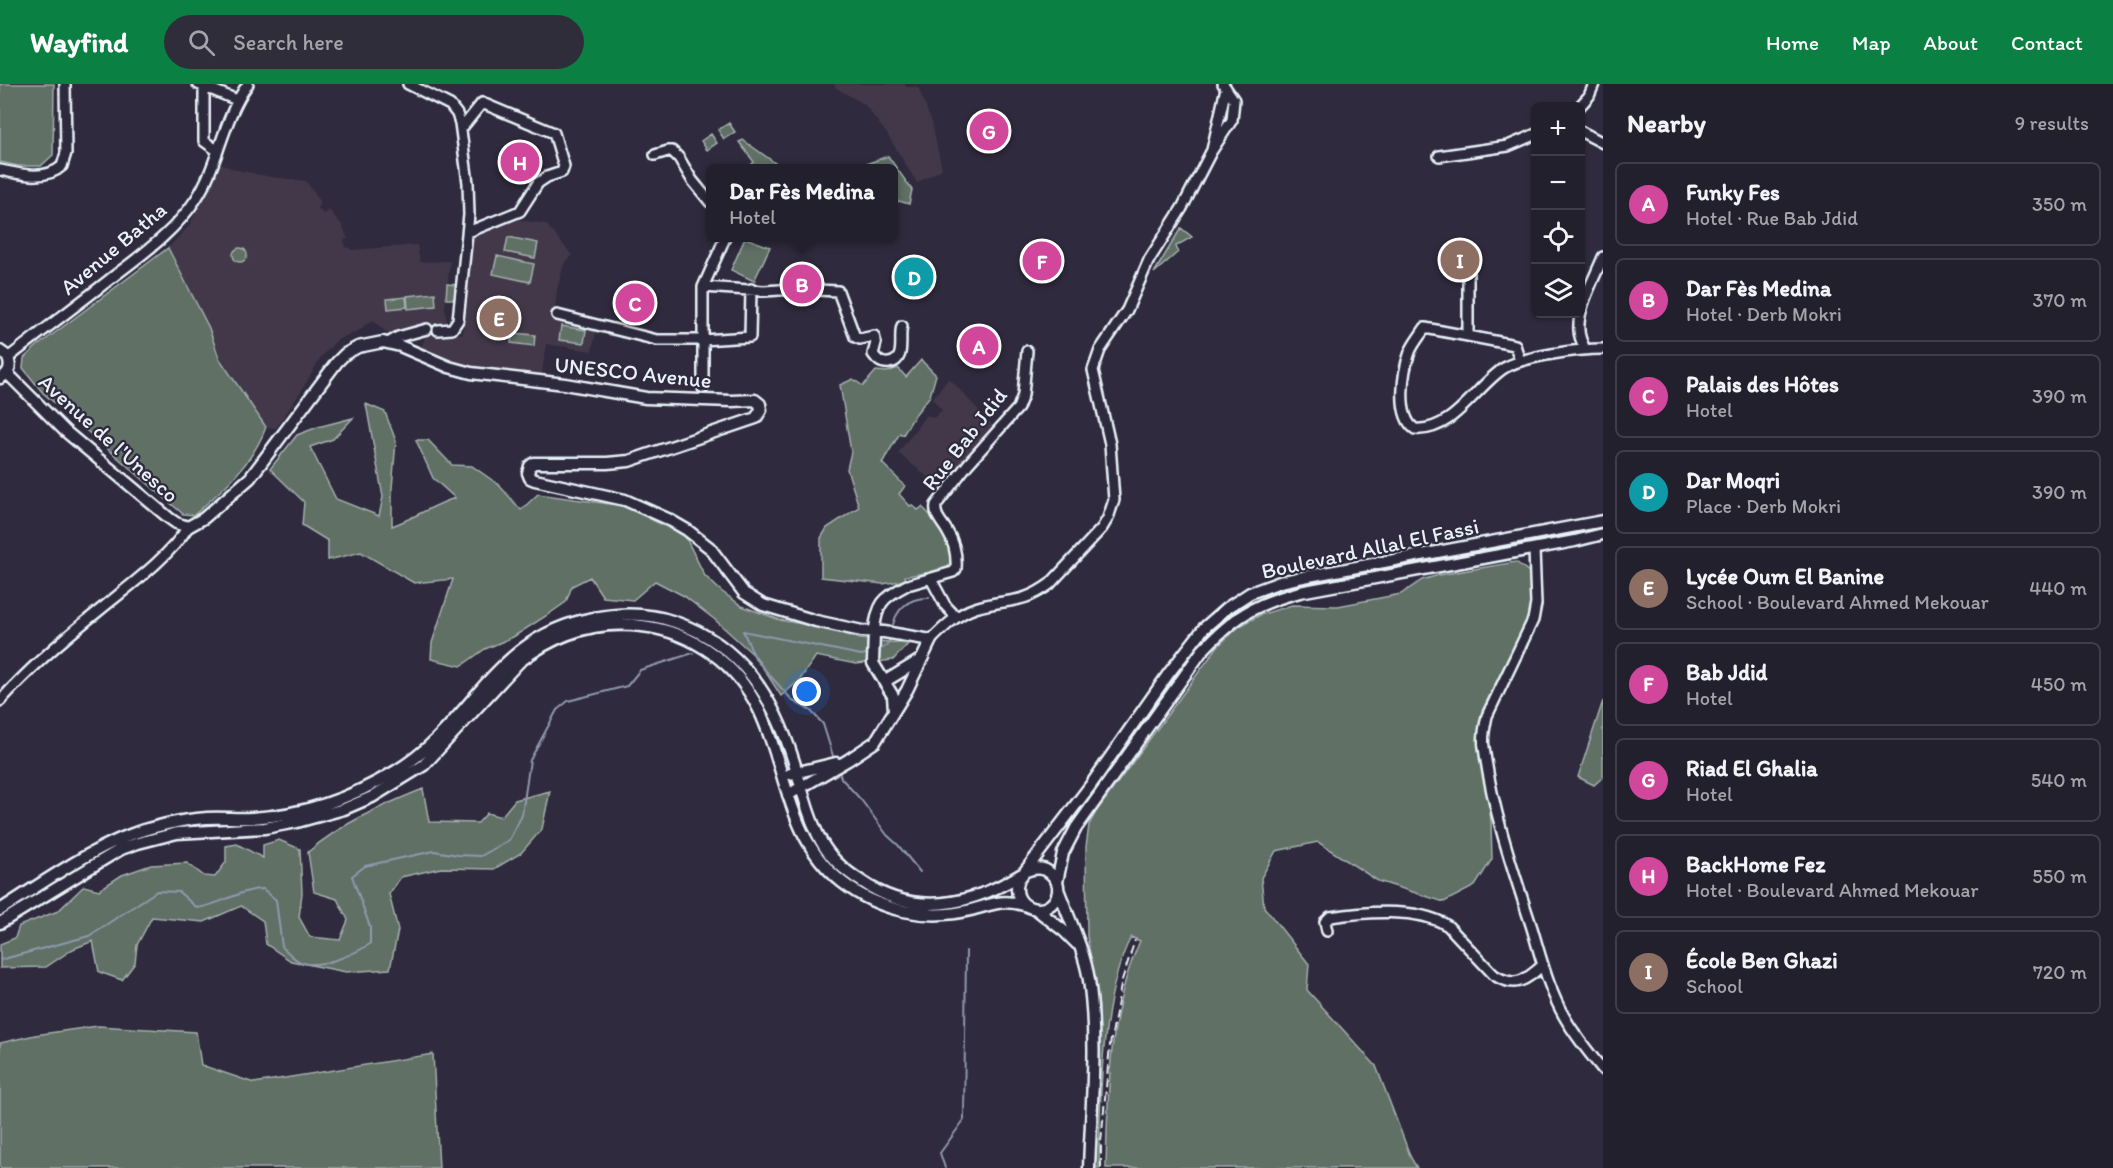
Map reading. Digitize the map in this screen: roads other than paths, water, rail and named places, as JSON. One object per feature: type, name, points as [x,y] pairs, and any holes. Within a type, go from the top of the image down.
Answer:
[{"type":"main road","name":"UNESCO Avenue","points":[[188,527],[204,518],[249,478],[341,358],[363,345],[388,343],[460,371],[565,384],[636,396],[703,394],[732,401],[752,399],[760,404],[761,410],[756,418],[640,458],[607,463],[534,464],[528,468],[528,476],[535,480],[625,500],[668,519],[710,548],[744,593],[763,605],[877,636]]},
{"type":"main road","points":[[4,355],[10,366],[4,376]]},
{"type":"main road","name":"Avenue de l'Unesco","points":[[4,376],[88,451],[169,518],[188,527]]},
{"type":"main road","name":"Boulevard Allal El Fassi","points":[[0,910],[111,843],[140,831],[192,819],[276,816],[303,811],[345,798],[381,780],[416,758],[460,720],[511,656],[583,620],[628,614],[669,620],[709,638],[733,656],[752,675],[773,708],[814,825],[831,856],[850,874],[886,895],[908,902],[934,904],[968,900],[989,893],[1024,873],[1090,786],[1192,642],[1216,617],[1238,601],[1263,587],[1298,578],[1603,521]]},
{"type":"main road","name":"Boulevard Allal El Fassi","points":[[1058,885],[1063,853],[1076,828],[1202,651],[1242,615],[1271,600],[1300,592],[1603,534]]},
{"type":"main road","points":[[550,635],[603,625],[628,624],[672,632],[695,641],[737,674],[750,691],[764,716],[788,795],[812,850],[843,883],[874,902],[905,912],[934,914],[970,910],[1003,901],[1024,905],[1036,909],[1080,947]]},
{"type":"main road","points":[[788,795],[875,742],[931,640],[901,635],[877,636]]},
{"type":"main road","name":"Rue Bab Jdid","points":[[877,636],[873,663],[893,696],[894,711]]},
{"type":"main road","points":[[884,682],[922,658]]},
{"type":"main road","points":[[0,923],[101,861],[138,843],[177,833],[265,828],[297,822],[354,805],[424,765],[460,720]]},
{"type":"main road","points":[[782,776],[848,760]]},
{"type":"main road","points":[[1024,905],[1016,890],[1019,879],[1024,873],[1038,868],[1050,872],[1058,885],[1080,947],[1088,978],[1092,1012],[1089,1168]]},
{"type":"main road","points":[[1036,909],[1051,904],[1057,895],[1058,885]]},
{"type":"street","points":[[0,170],[38,175],[51,173],[62,166],[66,153],[65,84]]},
{"type":"street","name":"Avenue Batha","points":[[4,355],[135,260],[174,226],[202,189],[237,100],[249,84]]},
{"type":"street","points":[[408,84],[450,105],[457,114],[468,183],[468,232],[457,324],[449,330],[438,330]]},
{"type":"street","points":[[1584,102],[1594,84]]},
{"type":"street","points":[[218,151],[204,141],[201,85],[237,100]]},
{"type":"street","points":[[1211,152],[1225,86]]},
{"type":"street","points":[[931,640],[956,617],[976,608],[1018,601],[1041,591],[1102,528],[1108,518],[1114,500],[1112,466],[1110,444],[1093,378],[1095,363],[1100,350],[1124,316],[1149,260],[1182,208],[1211,152],[1232,118],[1234,100],[1225,86]]},
{"type":"street","points":[[461,129],[482,103],[554,132],[564,166],[562,172],[538,183],[520,211],[468,232]]},
{"type":"street","points":[[1219,115],[1224,123],[1232,118]]},
{"type":"street","points":[[1585,133],[1603,143]]},
{"type":"street","points":[[1439,156],[1508,146],[1531,136]]},
{"type":"street","points":[[655,155],[668,151],[674,153],[706,197]]},
{"type":"street","points":[[703,394],[703,287],[723,242]]},
{"type":"street","points":[[1585,349],[1578,324],[1603,256]]},
{"type":"street","points":[[1468,261],[1468,336]]},
{"type":"street","points":[[703,287],[838,291],[855,337],[860,339],[874,336],[876,343],[873,354],[876,359],[884,363],[892,363],[898,357],[901,348],[899,333],[902,326]]},
{"type":"street","points":[[557,315],[657,340],[750,337],[751,289]]},
{"type":"street","points":[[1520,361],[1515,345],[1425,328],[1411,350],[1404,382],[1403,406],[1406,418],[1415,429],[1436,426],[1454,414],[1504,368],[1520,361],[1585,349],[1603,349]]},
{"type":"street","points":[[388,343],[398,337],[427,329]]},
{"type":"street","name":"Rue Bab Jdid","points":[[877,636],[879,606],[891,593],[909,584],[953,572],[957,564],[955,549],[948,532],[935,513],[936,505],[1017,408],[1023,395],[1027,351]]},
{"type":"street","points":[[0,701],[55,647],[152,566],[188,527]]},
{"type":"street","points":[[1534,549],[1536,604],[1533,620],[1487,716],[1484,746],[1495,807],[1543,965],[1564,1017],[1603,1070]]},
{"type":"street","points":[[931,579],[945,604],[956,617]]},
{"type":"street","points":[[1327,931],[1325,922],[1330,917],[1375,913],[1421,916],[1440,921],[1448,926],[1500,980],[1523,981],[1543,965]]},
{"type":"waterway","points":[[892,630],[896,616],[904,606],[915,600],[929,598]]},
{"type":"waterway","points":[[743,631],[861,655],[870,653]]},
{"type":"waterway","points":[[743,631],[756,660],[793,701],[810,710],[823,724],[834,759]]},
{"type":"waterway","points":[[878,651],[886,646],[892,636]]},
{"type":"waterway","points":[[0,960],[89,936],[157,891],[179,892],[197,908],[246,892],[263,889],[276,900],[282,947],[295,959],[305,963],[324,963],[355,952],[370,944],[370,927],[352,876],[365,866],[434,851],[481,856],[509,840],[522,815],[530,760],[557,710],[568,701],[627,686],[640,670],[693,653]]},
{"type":"waterway","points":[[839,771],[841,778],[920,872]]},
{"type":"waterway","points":[[945,1168],[940,1153],[964,1120],[966,951]]},
{"type":"railway","points":[[1101,1168],[1101,1142],[1110,1045],[1122,980],[1135,940]]},
{"type":"place","name":"Riad El Ghalia","points":[[989,131]]},
{"type":"place","name":"BackHome Fez","points":[[520,162]]},
{"type":"place","name":"École Ben Ghazi","points":[[1460,260]]},
{"type":"place","name":"Bab Jdid","points":[[1042,261]]},
{"type":"place","name":"Dar Moqri","points":[[914,277]]},
{"type":"place","name":"Dar Fès Medina","points":[[802,284]]},
{"type":"place","name":"Palais des Hôtes","points":[[635,303]]},
{"type":"place","name":"Lycée Oum El Banine","points":[[499,318]]},
{"type":"place","name":"Funky Fes","points":[[979,346]]}]
